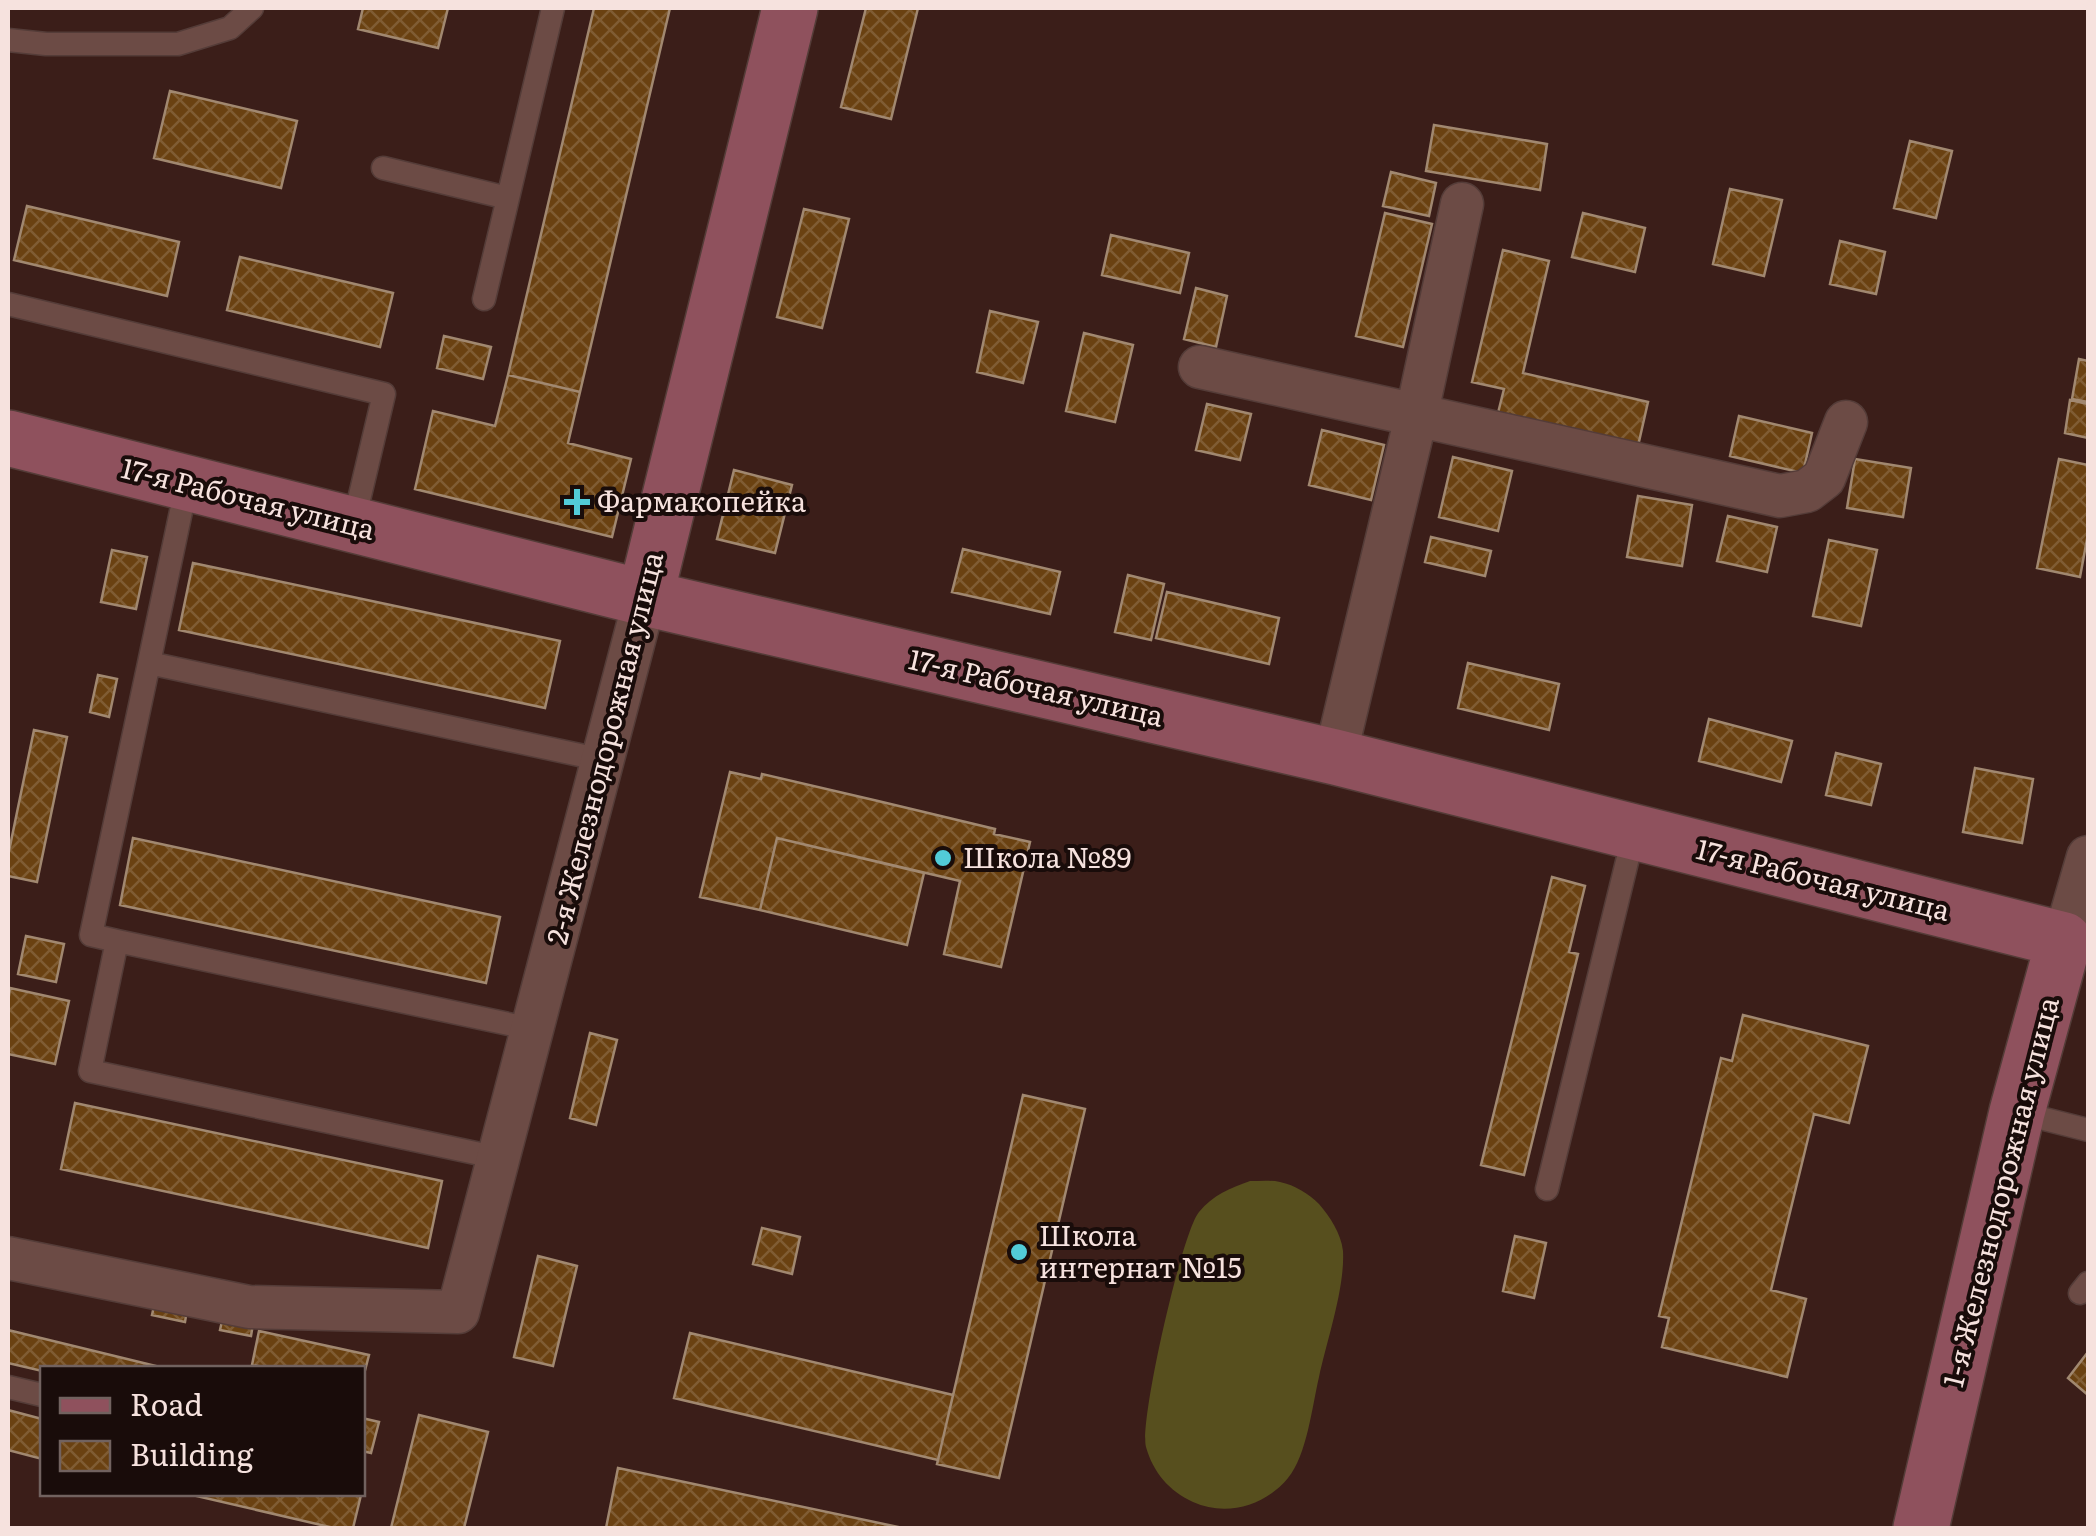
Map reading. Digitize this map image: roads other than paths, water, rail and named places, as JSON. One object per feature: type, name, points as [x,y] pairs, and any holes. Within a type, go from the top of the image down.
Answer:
[{"type":"street","name":"2-я Железнодорожная улица","points":[[8,1258],[248,1306],[458,1312],[645,598],[790,8]]},
{"type":"street","points":[[1335,758],[1462,204]]},
{"type":"street","points":[[1200,368],[1780,496],[1807,492],[1824,478],[1846,422]]},
{"type":"street","name":"17-я Рабочая улица","points":[[8,438],[645,598],[1335,758],[2064,940]]},
{"type":"street","name":"1-я Железнодорожная улица","points":[[1921,1528],[2017,1112],[2087,866]]},
{"type":"lane","points":[[8,40],[46,44],[178,44],[230,28],[252,8]]},
{"type":"lane","points":[[484,298],[553,8]]},
{"type":"lane","points":[[382,168],[508,198]]},
{"type":"lane","points":[[8,304],[384,394],[353,525]]},
{"type":"lane","points":[[186,483],[91,935],[532,1029]]},
{"type":"lane","points":[[148,662],[603,760]]},
{"type":"lane","points":[[1547,1188],[1634,832]]},
{"type":"lane","points":[[117,940],[90,1071],[499,1158]]},
{"type":"lane","points":[[2017,1112],[2088,1130]]},
{"type":"lane","points":[[8,1387],[40,1395]]},
{"type":"place","name":"Фармакопейка","points":[[577,502]]},
{"type":"place","name":"Школа №89","points":[[943,858]]},
{"type":"place","name":"Школа интернат №15","points":[[1019,1252]]}]
